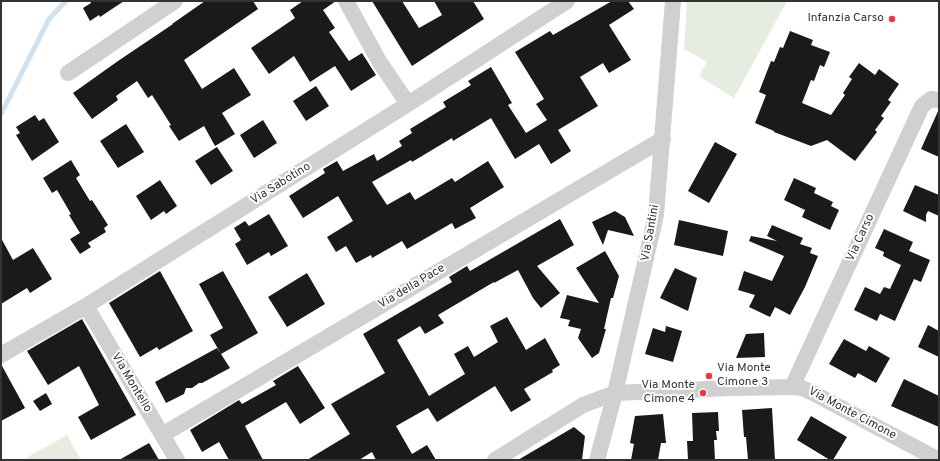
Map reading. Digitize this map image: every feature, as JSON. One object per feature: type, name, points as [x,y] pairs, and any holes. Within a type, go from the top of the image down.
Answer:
[{"type":"street","points":[[68,73],[175,1]]},
{"type":"street","points":[[346,1],[379,61],[408,104]]},
{"type":"street","name":"Via Santini","points":[[597,460],[615,393],[656,215],[673,1]]},
{"type":"street","name":"Via Sabotino","points":[[1,355],[86,306],[408,104],[559,3]]},
{"type":"street","name":"Via Carso","points":[[792,387],[922,106],[931,99],[939,100]]},
{"type":"street","name":"Via della Pace","points":[[162,435],[663,139]]},
{"type":"street","name":"Via Montello","points":[[86,306],[177,460]]},
{"type":"street","name":"Via Monte Cimone","points":[[495,460],[582,405],[615,393],[792,387],[802,388],[813,393],[939,460]]},
{"type":"shaded area","points":[[687,1],[787,1],[734,98],[699,76],[707,62],[684,49]]},
{"type":"shaded area","points":[[67,435],[81,460],[27,460],[26,458]]},
{"type":"building","points":[[90,1],[124,1],[100,17],[99,15],[90,21],[83,8],[91,3]]},
{"type":"building","points":[[205,1],[253,1],[258,9],[184,60],[202,89],[234,68],[251,95],[222,113],[235,134],[215,146],[204,126],[179,141],[152,95],[148,98],[137,81],[116,96],[118,100],[92,119],[73,93]]},
{"type":"building","points":[[303,1],[336,1],[323,10],[335,28],[329,32],[349,61],[362,53],[376,75],[351,91],[335,66],[310,82],[294,56],[269,74],[251,48],[295,18],[290,10]]},
{"type":"building","points":[[372,1],[402,1],[419,28],[442,15],[434,1],[473,1],[484,19],[412,66]]},
{"type":"building","points":[[612,1],[628,1],[634,9],[609,25],[631,60],[609,73],[603,63],[580,77],[598,106],[558,130],[571,151],[551,164],[539,144],[515,159],[491,118],[453,141],[452,138],[412,162],[411,160],[372,182],[387,205],[410,192],[415,200],[452,178],[455,182],[488,161],[504,187],[470,208],[476,218],[455,229],[452,223],[407,249],[402,241],[372,258],[371,255],[356,263],[346,246],[336,252],[327,237],[353,221],[338,196],[303,218],[289,196],[325,173],[323,169],[337,161],[343,171],[374,154],[377,161],[402,146],[399,141],[412,133],[410,129],[446,107],[443,102],[471,85],[468,81],[491,67],[512,103],[508,105],[526,133],[547,120],[536,104],[544,99],[515,52],[550,31],[553,35]]},
{"type":"building","points":[[790,31],[813,40],[811,45],[830,52],[824,67],[820,65],[814,81],[811,80],[802,103],[831,115],[845,95],[843,93],[852,79],[849,77],[859,63],[875,75],[879,69],[899,84],[888,100],[891,102],[881,116],[884,118],[875,130],[877,132],[855,161],[827,140],[811,146],[755,123],[766,95],[759,92],[771,61],[774,62],[780,47],[783,48]]},
{"type":"building","points":[[316,86],[329,106],[306,121],[293,101]]},
{"type":"building","points":[[939,109],[939,157],[921,149]]},
{"type":"building","points":[[35,115],[39,121],[44,118],[59,142],[32,161],[16,135],[20,133],[16,127]]},
{"type":"building","points":[[263,120],[277,143],[254,158],[240,135]]},
{"type":"building","points":[[126,124],[144,152],[118,168],[100,141]]},
{"type":"building","points":[[715,142],[737,154],[709,203],[688,191]]},
{"type":"building","points":[[217,147],[233,171],[211,185],[195,161]]},
{"type":"building","points":[[71,160],[80,175],[76,178],[90,201],[92,200],[108,225],[104,228],[106,232],[88,243],[91,247],[80,254],[70,239],[80,233],[69,215],[71,214],[57,190],[52,193],[43,178]]},
{"type":"building","points":[[794,178],[816,188],[814,193],[833,202],[831,206],[839,210],[830,230],[802,217],[805,210],[784,200]]},
{"type":"building","points":[[160,180],[177,206],[166,214],[164,211],[151,220],[136,196]]},
{"type":"building","points":[[915,185],[939,195],[939,216],[928,211],[926,215],[926,222],[903,211]]},
{"type":"building","points":[[615,211],[625,217],[634,236],[608,230],[603,245],[592,222]]},
{"type":"building","points":[[269,214],[288,246],[271,256],[269,252],[247,265],[235,244],[241,240],[234,228],[245,221],[249,226]]},
{"type":"building","points":[[560,219],[574,245],[537,266],[560,293],[541,308],[533,298],[518,270],[494,282],[438,315],[444,323],[425,334],[420,326],[397,340],[429,396],[465,374],[454,354],[468,346],[474,357],[498,342],[490,326],[507,317],[526,350],[545,338],[560,365],[552,370],[553,372],[524,389],[531,400],[511,412],[495,386],[437,422],[428,408],[396,426],[412,454],[427,445],[436,460],[376,460],[372,452],[359,460],[307,460],[350,434],[331,404],[385,373],[363,334],[452,282],[449,277],[467,266],[470,271]]},
{"type":"building","points":[[679,220],[728,231],[723,256],[674,245]]},
{"type":"building","points":[[772,225],[803,238],[800,244],[812,248],[810,253],[818,256],[805,287],[790,315],[775,307],[770,317],[749,307],[755,295],[738,290],[744,271],[772,281],[784,256],[749,241],[751,236],[777,241],[767,236]]},
{"type":"building","points":[[884,229],[913,242],[909,251],[930,260],[921,282],[914,279],[895,321],[880,314],[877,321],[854,310],[865,287],[880,294],[884,287],[890,289],[901,265],[883,256],[884,252],[875,248]]},
{"type":"building","points":[[1,238],[13,260],[33,248],[52,279],[30,293],[27,288],[1,304]]},
{"type":"building","points":[[605,251],[619,276],[613,298],[611,298],[604,329],[606,329],[599,353],[592,358],[578,338],[581,329],[568,326],[570,320],[560,318],[567,295],[599,303],[576,268]]},
{"type":"building","points":[[675,268],[697,278],[688,311],[660,298]]},
{"type":"building","points":[[160,271],[193,331],[159,350],[157,347],[140,357],[109,303]]},
{"type":"building","points":[[223,271],[258,333],[221,354],[210,335],[223,328],[199,284]]},
{"type":"building","points":[[307,273],[325,304],[287,327],[268,297]]},
{"type":"building","points":[[82,319],[136,415],[91,440],[78,417],[99,405],[79,366],[48,385],[27,351]]},
{"type":"building","points":[[928,325],[939,331],[939,357],[918,347]]},
{"type":"building","points":[[666,326],[682,331],[673,362],[645,354],[653,328],[665,332]]},
{"type":"building","points":[[764,333],[765,357],[736,358],[746,334]]},
{"type":"building","points":[[844,339],[866,351],[869,346],[890,358],[876,383],[858,373],[855,378],[829,364]]},
{"type":"building","points":[[217,348],[230,368],[192,388],[186,388],[184,394],[166,403],[155,382]]},
{"type":"building","points":[[1,364],[25,408],[1,421]]},
{"type":"building","points":[[298,366],[325,408],[300,424],[286,402],[245,426],[263,460],[229,460],[219,442],[202,452],[190,430],[239,400],[242,404],[276,385],[273,381]]},
{"type":"building","points":[[904,379],[939,396],[939,427],[891,406]]},
{"type":"building","points":[[46,393],[52,404],[40,411],[33,401]]},
{"type":"building","points":[[772,408],[775,460],[748,460],[746,437],[744,437],[742,410]]},
{"type":"building","points":[[718,412],[719,431],[716,431],[717,440],[714,440],[715,460],[688,460],[687,441],[693,441],[692,413]]},
{"type":"building","points":[[663,414],[666,443],[661,443],[658,460],[631,460],[634,444],[630,443],[635,416]]},
{"type":"building","points":[[811,416],[847,437],[833,460],[830,460],[797,440]]},
{"type":"building","points":[[574,427],[585,436],[582,460],[518,460]]},
{"type":"building","points":[[149,443],[159,460],[119,460]]},
{"type":"waterway","points":[[1,114],[49,19],[66,1]]},
{"type":"place","name":"Infanzia Carso","points":[[892,19]]},
{"type":"place","name":"Via Monte Cimone 3","points":[[709,376]]},
{"type":"place","name":"Via Monte Cimone 4","points":[[703,393]]}]
